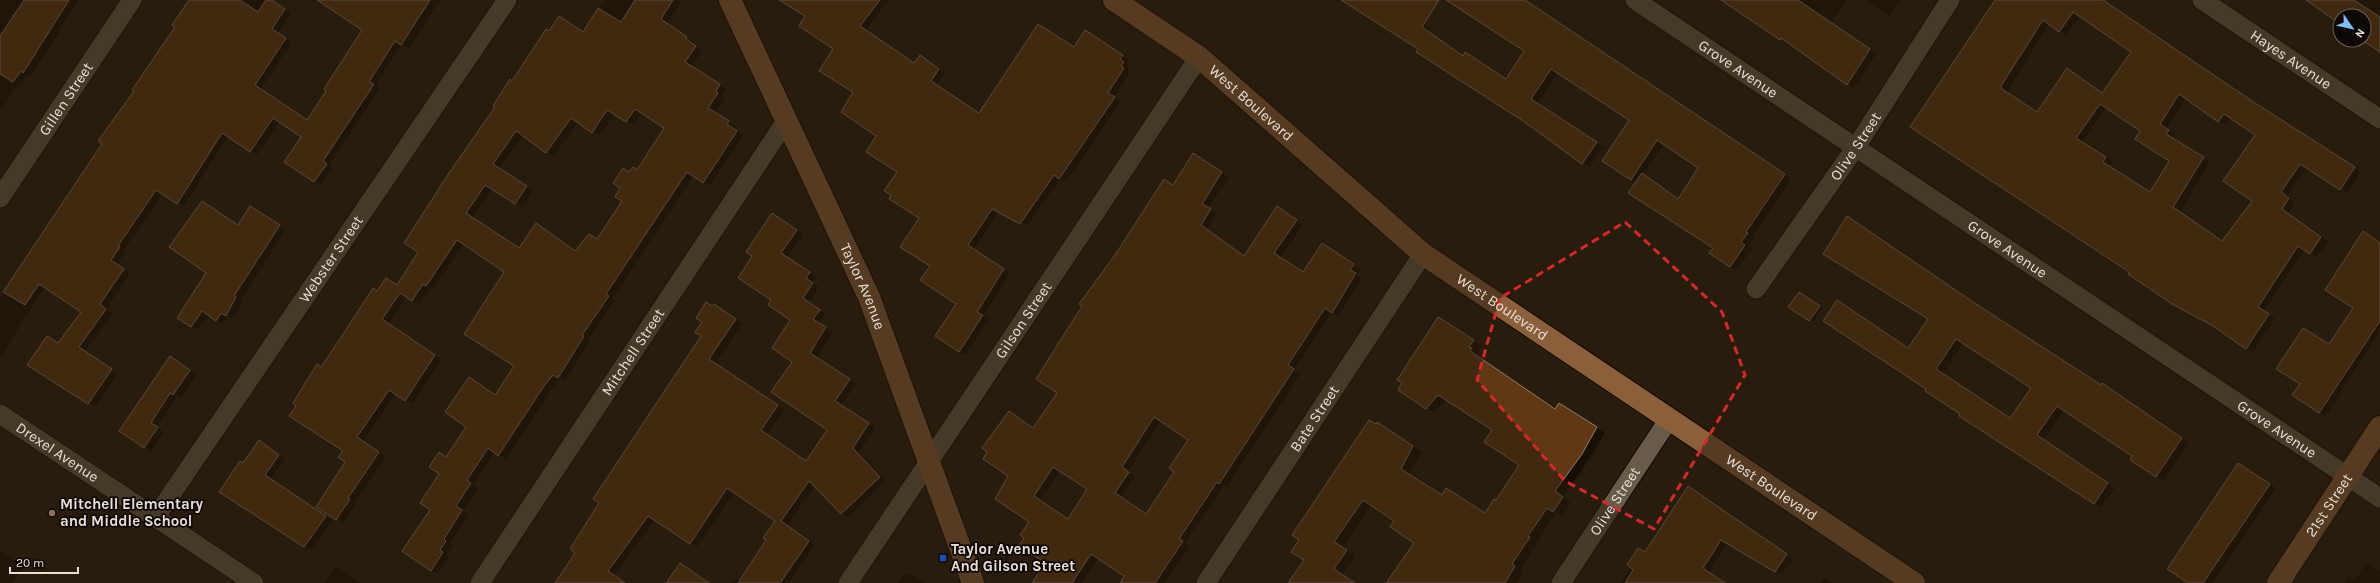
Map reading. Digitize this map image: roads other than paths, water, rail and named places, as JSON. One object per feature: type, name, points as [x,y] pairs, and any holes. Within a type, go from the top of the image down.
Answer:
[{"type":"street","name":"Gillen Street","points":[[0,198],[132,0]]},
{"type":"street","name":"Webster Street","points":[[155,518],[507,0]]},
{"type":"street","name":"Taylor Avenue","points":[[730,0],[869,297],[973,583]]},
{"type":"street","name":"West Boulevard","points":[[1114,0],[1199,57],[1423,254],[1914,583]]},
{"type":"street","name":"Grove Avenue","points":[[1635,0],[1856,147],[2223,395],[2380,498]]},
{"type":"street","name":"Olive Street","points":[[1756,289],[1856,147],[1950,0]]},
{"type":"street","name":"Hayes Avenue","points":[[2202,0],[2380,119]]},
{"type":"street","name":"Gilson Street","points":[[848,583],[1199,57]]},
{"type":"street","name":"Mitchell Street","points":[[480,583],[786,121]]},
{"type":"street","name":"Bate Street","points":[[1206,583],[1423,254]]},
{"type":"street","name":"Drexel Avenue","points":[[0,414],[254,583]]},
{"type":"street","name":"Olive Street","points":[[1561,583],[1669,419]]},
{"type":"street","name":"21st Street","points":[[2278,583],[2380,427]]},
{"type":"place","name":"Mitchell Elementary and Middle School","points":[[52,513]]},
{"type":"place","name":"Taylor Avenue And Gilson Street","points":[[943,558]]}]
